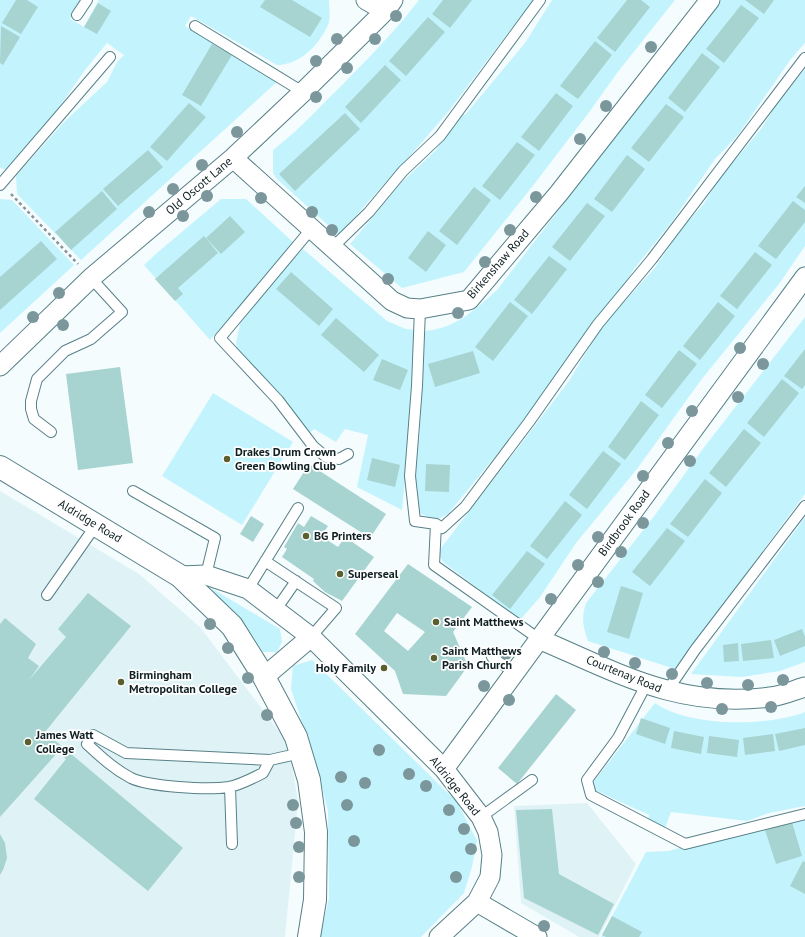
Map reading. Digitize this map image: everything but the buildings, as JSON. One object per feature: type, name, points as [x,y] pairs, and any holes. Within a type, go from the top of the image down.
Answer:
[{"type":"street","points":[[366,0],[389,6]]},
{"type":"street","name":"Birkenshaw Road","points":[[233,158],[392,301],[407,308],[420,309],[469,300],[559,193],[710,0]]},
{"type":"street","name":"Old Oscott Lane","points":[[0,366],[91,278],[233,158],[303,92],[389,6]]},
{"type":"street","name":"Birdbrook Road","points":[[444,769],[805,277]]},
{"type":"street","name":"Aldridge Road","points":[[0,467],[180,576],[232,626],[264,677],[296,737],[309,780],[316,832],[315,900],[309,937]]},
{"type":"street","name":"Aldridge Road","points":[[180,576],[206,575],[248,589],[311,637],[444,769],[481,817],[488,832],[492,855],[490,877],[477,902],[439,937]]},
{"type":"street","points":[[264,677],[311,637]]},
{"type":"street","name":"Courtenay Road","points":[[539,639],[646,685],[702,698],[741,699],[771,697],[805,687]]},
{"type":"street","points":[[477,902],[537,937]]},
{"type":"lane","points":[[77,15],[87,0]]},
{"type":"lane","points":[[332,248],[369,212],[403,171],[440,136],[540,0]]},
{"type":"lane","points":[[195,26],[303,92]]},
{"type":"lane","points":[[1,184],[110,57]]},
{"type":"lane","points":[[420,309],[417,386],[410,476],[415,521],[436,524],[442,528],[465,507],[529,422],[598,324],[652,259],[805,58]]},
{"type":"lane","points":[[312,228],[220,338],[278,400],[313,446],[326,457],[339,459],[348,454]]},
{"type":"lane","points":[[52,432],[39,425],[33,414],[31,401],[37,378],[65,351],[91,339],[122,312],[91,278]]},
{"type":"lane","points":[[133,491],[215,538],[206,575]]},
{"type":"lane","points":[[667,691],[695,650],[805,506]]},
{"type":"lane","points":[[248,589],[298,508]]},
{"type":"lane","points":[[436,524],[434,565],[539,639]]},
{"type":"lane","points":[[47,595],[96,525]]},
{"type":"lane","points":[[266,561],[336,608],[311,637]]},
{"type":"lane","points":[[276,611],[296,582]]},
{"type":"lane","points":[[492,657],[514,673]]},
{"type":"lane","points":[[646,685],[618,738],[587,780],[591,795],[685,844],[805,814]]},
{"type":"lane","points":[[270,760],[263,773],[230,787],[168,786],[132,778],[110,766],[87,744],[93,735],[126,753],[270,760],[301,753]]},
{"type":"lane","points":[[481,817],[532,780]]},
{"type":"lane","points":[[230,787],[232,844]]},
{"type":"path","points":[[1,184],[91,278]]},
{"type":"shaded area","points":[[0,0],[82,0],[70,19],[84,27],[99,0],[329,0],[330,16],[328,25],[324,32],[308,52],[293,62],[277,65],[191,16],[185,26],[278,81],[81,260],[17,194],[16,176],[64,122],[107,82],[117,62],[124,55],[107,43],[85,70],[53,116],[7,170],[0,168]]},
{"type":"shaded area","points":[[419,0],[533,0],[448,112],[339,235],[277,179],[273,173],[273,150],[303,124],[365,61],[387,38]]},
{"type":"shaded area","points":[[552,0],[675,0],[617,73],[532,187],[464,272],[402,288],[350,244],[402,182],[435,151],[462,114],[465,115],[525,43]]},
{"type":"shaded area","points":[[721,0],[805,0],[805,43],[791,59],[738,135],[715,159],[671,223],[576,345],[520,426],[448,514],[436,520],[421,514],[417,504],[415,482],[420,426],[425,331],[447,326],[456,322],[473,311],[497,290]]},
{"type":"shaded area","points":[[805,69],[805,246],[779,284],[701,380],[637,469],[576,543],[540,597],[520,620],[443,562],[438,552],[569,381],[602,326],[654,269],[682,228],[703,205],[720,178],[761,129],[776,105]]},
{"type":"shaded area","points":[[0,199],[12,200],[74,265],[0,333]]},
{"type":"shaded area","points":[[221,199],[246,199],[293,242],[232,316],[210,340],[144,265]]},
{"type":"shaded area","points":[[303,249],[387,321],[406,329],[415,330],[410,429],[402,510],[357,487],[368,435],[345,429],[336,442],[314,429],[310,433],[281,396],[237,349],[236,343],[240,324],[271,283]]},
{"type":"shaded area","points":[[805,317],[805,494],[675,669],[588,641],[583,622],[586,603],[655,515],[702,450]]},
{"type":"shaded area","name":"Drakes Drum Crown Green Bowling Club","points":[[213,393],[293,442],[242,525],[162,476]]},
{"type":"shaded area","name":"Birmingham Metropolitan College","points":[[0,491],[139,574],[200,627],[284,738],[289,748],[298,802],[285,937],[0,937]]},
{"type":"shaded area","points":[[805,517],[805,662],[780,671],[742,677],[691,674]]},
{"type":"shaded area","points":[[211,588],[280,629],[282,642],[277,652],[263,652]]},
{"type":"shaded area","points":[[312,660],[457,802],[477,841],[472,867],[464,893],[421,937],[320,937],[329,898],[328,811],[316,765],[291,689],[293,666]]},
{"type":"shaded area","points":[[655,703],[670,711],[687,717],[728,722],[770,720],[789,717],[805,712],[805,806],[769,813],[747,821],[671,812],[665,828],[648,820],[649,815],[595,790],[594,781]]},
{"type":"shaded area","points":[[587,803],[636,864],[599,937],[579,937],[521,903],[514,806]]},
{"type":"shaded area","points":[[805,817],[805,937],[601,937],[646,852],[668,851]]},
{"type":"place","name":"Drakes Drum Crown Green Bowling Club","points":[[227,459]]},
{"type":"place","name":"BG Printers","points":[[306,536]]},
{"type":"place","name":"Superseal","points":[[340,574]]},
{"type":"place","name":"Saint Matthews","points":[[436,622]]},
{"type":"place","name":"Saint Matthews Parish Church","points":[[434,658]]},
{"type":"place","name":"Holy Family","points":[[384,668]]},
{"type":"place","name":"Birmingham Metropolitan College","points":[[121,682]]},
{"type":"place","name":"James Watt College","points":[[28,742]]}]
